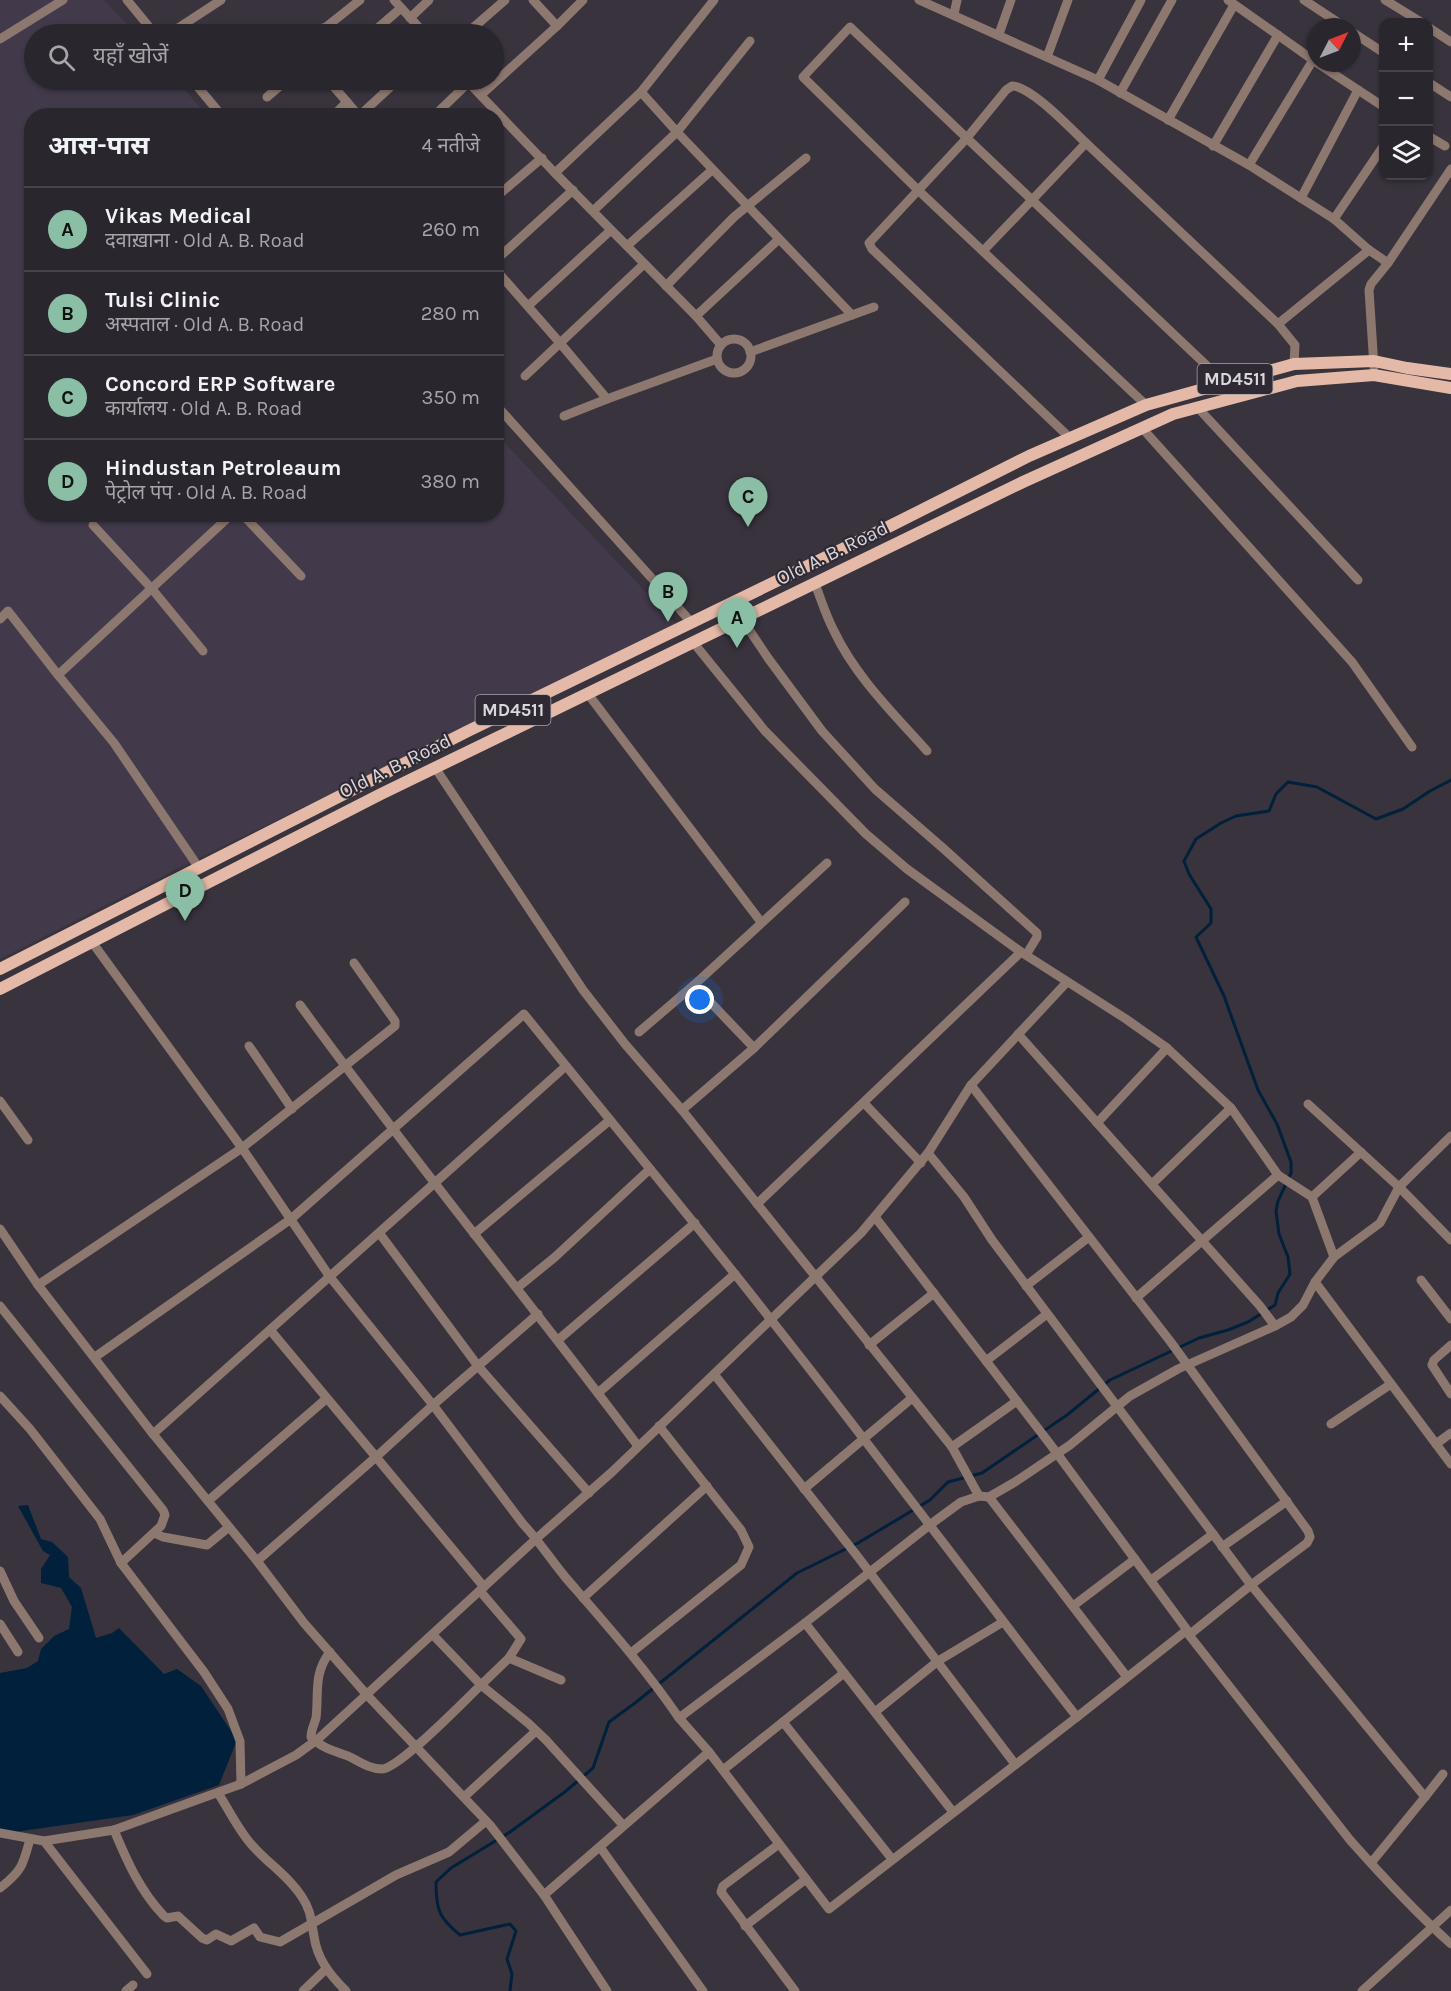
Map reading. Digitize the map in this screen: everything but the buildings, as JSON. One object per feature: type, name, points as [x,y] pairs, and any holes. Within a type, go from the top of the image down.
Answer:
[{"type":"main road","name":"Old A. B. Road","points":[[0,969],[468,731],[1016,463],[1146,405],[1294,364],[1374,361],[1451,374]]},
{"type":"main road","name":"Old A. B. Road","points":[[0,989],[381,794],[1023,482],[1173,414],[1297,381],[1374,375],[1451,388]]},
{"type":"main road","points":[[1016,463],[1023,482]]},
{"type":"street","points":[[24,24],[63,0]]},
{"type":"street","points":[[127,0],[146,24]]},
{"type":"street","points":[[184,24],[221,0]]},
{"type":"street","points":[[331,24],[360,0]]},
{"type":"street","points":[[394,0],[416,24]]},
{"type":"street","points":[[410,18],[429,0]]},
{"type":"street","points":[[477,24],[505,0]]},
{"type":"street","points":[[533,0],[557,26]]},
{"type":"street","points":[[504,74],[583,0]]},
{"type":"street","points":[[555,173],[641,92],[714,0]]},
{"type":"street","points":[[919,0],[1098,80],[1249,165],[1334,219],[1369,250],[1388,263]]},
{"type":"street","points":[[954,14],[957,0]]},
{"type":"street","points":[[999,34],[1011,0]]},
{"type":"street","points":[[1047,57],[1068,0]]},
{"type":"street","points":[[1098,80],[1142,0]]},
{"type":"street","points":[[1120,93],[1172,0]]},
{"type":"street","points":[[1304,0],[1331,18]]},
{"type":"street","points":[[1385,0],[1414,18]]},
{"type":"street","points":[[1168,120],[1231,2],[1307,56]]},
{"type":"street","points":[[383,24],[401,8]]},
{"type":"street","points":[[0,39],[24,24]]},
{"type":"street","points":[[1146,405],[802,77],[850,27],[1224,382]]},
{"type":"street","points":[[1433,30],[1451,42]]},
{"type":"street","points":[[1213,146],[1278,35]]},
{"type":"street","points":[[1361,38],[1379,50]]},
{"type":"street","points":[[593,212],[677,132],[750,41]]},
{"type":"street","points":[[1249,165],[1309,72]]},
{"type":"street","points":[[1330,72],[1379,104]]},
{"type":"street","points":[[1433,85],[1451,97]]},
{"type":"street","points":[[1070,438],[870,247],[870,240],[919,191],[1006,90],[1012,86],[1017,86],[1048,107],[1278,324],[1294,345],[1294,364]]},
{"type":"street","points":[[200,90],[215,108]]},
{"type":"street","points":[[267,97],[275,90]]},
{"type":"street","points":[[337,90],[353,108]]},
{"type":"street","points":[[368,108],[387,90]]},
{"type":"street","points":[[442,108],[459,90]]},
{"type":"street","points":[[476,90],[491,108]]},
{"type":"street","points":[[481,95],[487,90]]},
{"type":"street","points":[[1301,198],[1358,90]]},
{"type":"street","points":[[641,92],[746,206],[852,315]]},
{"type":"street","points":[[342,108],[348,102]]},
{"type":"street","points":[[504,124],[542,158],[696,316],[721,345]]},
{"type":"street","points":[[1433,139],[1445,146]]},
{"type":"street","points":[[982,251],[1086,143]]},
{"type":"street","points":[[1334,219],[1379,151]]},
{"type":"street","points":[[504,191],[542,158]]},
{"type":"street","points":[[666,286],[746,206],[806,158]]},
{"type":"street","points":[[627,246],[712,170]]},
{"type":"street","points":[[1374,375],[1369,291],[1371,284],[1388,263],[1451,170]]},
{"type":"street","points":[[504,253],[573,190]]},
{"type":"street","points":[[528,306],[611,230]]},
{"type":"street","points":[[696,316],[779,239]]},
{"type":"street","points":[[1278,324],[1369,250]]},
{"type":"street","points":[[525,376],[644,264]]},
{"type":"street","points":[[504,279],[607,399]]},
{"type":"street","points":[[750,352],[874,307]]},
{"type":"street","points":[[728,340],[738,340],[745,344],[750,352],[747,366],[739,372],[725,370],[721,367],[717,359],[721,345],[728,340]]},
{"type":"street","points":[[564,416],[717,359]]},
{"type":"street","points":[[1198,408],[1358,580]]},
{"type":"street","points":[[504,414],[692,623]]},
{"type":"street","points":[[1142,428],[1352,662],[1412,747]]},
{"type":"street","points":[[58,675],[223,522]]},
{"type":"street","points":[[250,522],[301,576]]},
{"type":"street","points":[[93,525],[152,589],[203,651]]},
{"type":"street","points":[[815,584],[834,632],[856,668],[927,751]]},
{"type":"street","points":[[0,619],[8,611],[114,743],[199,868]]},
{"type":"street","points":[[742,619],[822,731],[875,789],[1037,933],[1037,937],[1024,953],[757,1204]]},
{"type":"street","points":[[693,642],[765,731],[866,834],[907,868],[1024,953],[1167,1048],[1231,1107],[1282,1177],[1312,1197],[1334,1257]]},
{"type":"street","points":[[588,694],[761,922]]},
{"type":"street","points":[[436,769],[583,990],[952,1447],[969,1478],[1127,1677]]},
{"type":"street","points":[[639,1032],[694,985],[827,862]]},
{"type":"street","points":[[682,1110],[754,1048],[905,902]]},
{"type":"street","points":[[92,942],[242,1148],[330,1277],[433,1405],[560,1571],[631,1653],[829,1910],[1187,1630],[1050,1444],[875,1217]]},
{"type":"street","points":[[38,1286],[242,1148],[395,1026],[395,1021],[354,963]]},
{"type":"street","points":[[0,1833],[44,1841],[114,1830],[241,1784],[296,1755],[315,1742],[589,1493],[861,1233],[921,1163],[971,1085],[1067,982]]},
{"type":"street","points":[[694,985],[754,1048]]},
{"type":"street","points":[[300,1005],[434,1184],[538,1314],[638,1446]]},
{"type":"street","points":[[95,1357],[291,1218],[524,1014],[772,1320],[931,1524],[1077,1717]]},
{"type":"street","points":[[1018,1034],[1203,1241],[1275,1326]]},
{"type":"street","points":[[249,1047],[292,1109]]},
{"type":"street","points":[[1097,1123],[1167,1048]]},
{"type":"street","points":[[153,1434],[566,1066]]},
{"type":"street","points":[[971,1085],[1170,1341],[1311,1537],[1189,1635],[1350,1840],[1451,1944]]},
{"type":"street","points":[[0,1101],[28,1140]]},
{"type":"street","points":[[864,1103],[921,1163]]},
{"type":"street","points":[[1308,1104],[1399,1187],[1451,1240]]},
{"type":"street","points":[[1152,1184],[1231,1107]]},
{"type":"street","points":[[474,1234],[610,1120]]},
{"type":"street","points":[[679,1718],[961,1502],[984,1496],[1057,1454],[1130,1396],[1186,1365],[1291,1317],[1303,1305],[1315,1282],[1334,1257],[1380,1223],[1399,1187],[1451,1136]]},
{"type":"street","points":[[1312,1197],[1361,1152]]},
{"type":"street","points":[[928,1153],[964,1197],[1026,1286],[1251,1585],[1425,1797]]},
{"type":"street","points":[[517,1288],[555,1257],[650,1169]]},
{"type":"street","points":[[1136,1298],[1282,1177]]},
{"type":"street","points":[[558,1340],[694,1223]]},
{"type":"street","points":[[0,1229],[38,1286],[304,1623],[367,1695],[506,1844],[544,1895],[606,1991]]},
{"type":"street","points":[[380,1234],[478,1366],[589,1493]]},
{"type":"street","points":[[1026,1286],[1089,1237]]},
{"type":"street","points":[[598,1393],[735,1274]]},
{"type":"street","points":[[1421,1280],[1451,1319]]},
{"type":"street","points":[[1315,1282],[1451,1464]]},
{"type":"street","points":[[869,1345],[934,1293]]},
{"type":"street","points":[[0,1306],[163,1510],[164,1522],[121,1563]]},
{"type":"street","points":[[257,1561],[538,1314]]},
{"type":"street","points":[[986,1361],[1047,1314]]},
{"type":"street","points":[[271,1331],[522,1639],[509,1658],[400,1761],[392,1767],[383,1769],[360,1763],[315,1742],[311,1737],[315,1722],[318,1675],[321,1665],[330,1652]]},
{"type":"street","points":[[1451,1345],[1434,1360],[1432,1365],[1451,1394]]},
{"type":"street","points":[[714,1374],[858,1557],[1015,1764]]},
{"type":"street","points":[[1331,1424],[1391,1384]]},
{"type":"street","points":[[0,1396],[30,1429],[100,1519],[121,1563],[204,1672],[228,1709],[240,1741],[241,1784]]},
{"type":"street","points":[[804,1489],[912,1398]]},
{"type":"street","points":[[208,1501],[326,1399]]},
{"type":"street","points":[[952,1447],[1017,1401]]},
{"type":"street","points":[[631,1653],[741,1565],[748,1547],[741,1530],[659,1426]]},
{"type":"street","points":[[1436,1444],[1451,1433]]},
{"type":"street","points":[[583,1598],[707,1486]]},
{"type":"street","points":[[1222,1547],[1287,1501]]},
{"type":"street","points":[[154,1533],[163,1537],[207,1545],[229,1527]]},
{"type":"street","points":[[1151,1580],[1213,1534]]},
{"type":"street","points":[[1072,1606],[1135,1559]]},
{"type":"street","points":[[0,1571],[14,1601],[39,1638]]},
{"type":"street","points":[[875,1712],[938,1661],[1003,1622]]},
{"type":"street","points":[[805,1623],[953,1812]]},
{"type":"street","points":[[0,1624],[18,1652]]},
{"type":"street","points":[[433,1635],[481,1685],[536,1731],[623,1825]]},
{"type":"street","points":[[509,1658],[561,1680]]},
{"type":"street","points":[[723,1770],[844,1673]]},
{"type":"street","points":[[783,1722],[892,1859]]},
{"type":"street","points":[[464,1797],[536,1731]]},
{"type":"street","points":[[544,1895],[709,1752]]},
{"type":"street","points":[[1371,1863],[1443,1774]]},
{"type":"street","points":[[218,1793],[251,1844],[296,1887],[310,1910],[321,1960],[346,1991]]},
{"type":"street","points":[[114,1830],[130,1868],[156,1908],[167,1918],[178,1917],[207,1940],[216,1934],[231,1941],[254,1928],[260,1937],[280,1942],[396,1875],[449,1852],[488,1823]]},
{"type":"street","points":[[0,1888],[15,1876],[24,1864],[30,1839]]},
{"type":"street","points":[[44,1841],[147,1974]]},
{"type":"street","points":[[779,1844],[722,1889],[723,1895],[745,1926],[795,1991]]},
{"type":"street","points":[[600,1847],[702,1991]]},
{"type":"street","points":[[745,1926],[806,1879]]},
{"type":"street","points":[[1362,1991],[1451,1910]]},
{"type":"street","points":[[303,1991],[326,1969]]},
{"type":"shaded area","points":[[0,0],[104,0],[127,24],[24,24],[24,90],[185,90],[201,108],[24,108],[24,522],[504,522],[504,442],[677,625],[185,865],[0,959]]},
{"type":"water","points":[[28,1505],[41,1539],[52,1542],[68,1557],[69,1577],[81,1588],[96,1638],[119,1628],[164,1674],[177,1669],[201,1686],[237,1740],[219,1785],[133,1815],[8,1833],[0,1828],[0,1673],[27,1668],[38,1661],[41,1649],[54,1636],[69,1629],[72,1607],[61,1588],[41,1583],[41,1569],[50,1555],[43,1551],[18,1506]]},
{"type":"waterway","points":[[510,1991],[512,1974],[507,1959],[516,1931],[510,1924],[460,1935],[440,1913],[436,1882],[451,1868],[510,1832],[593,1768],[609,1722],[797,1573],[858,1543],[930,1500],[948,1482],[982,1473],[1067,1415],[1110,1380],[1199,1338],[1248,1322],[1275,1305],[1278,1293],[1290,1274],[1288,1257],[1279,1234],[1276,1211],[1278,1201],[1291,1173],[1291,1162],[1277,1124],[1258,1090],[1224,996],[1196,937],[1211,923],[1211,909],[1189,874],[1184,861],[1196,839],[1221,823],[1236,816],[1269,811],[1276,794],[1288,782],[1317,787],[1376,819],[1403,809],[1451,780]]},
{"type":"place","name":"Concord ERP Software","points":[[748,527]]},
{"type":"place","name":"Tulsi Clinic","points":[[668,622]]},
{"type":"place","name":"Vikas Medical","points":[[737,648]]},
{"type":"place","name":"Hindustan Petroleaum","points":[[185,921]]}]
